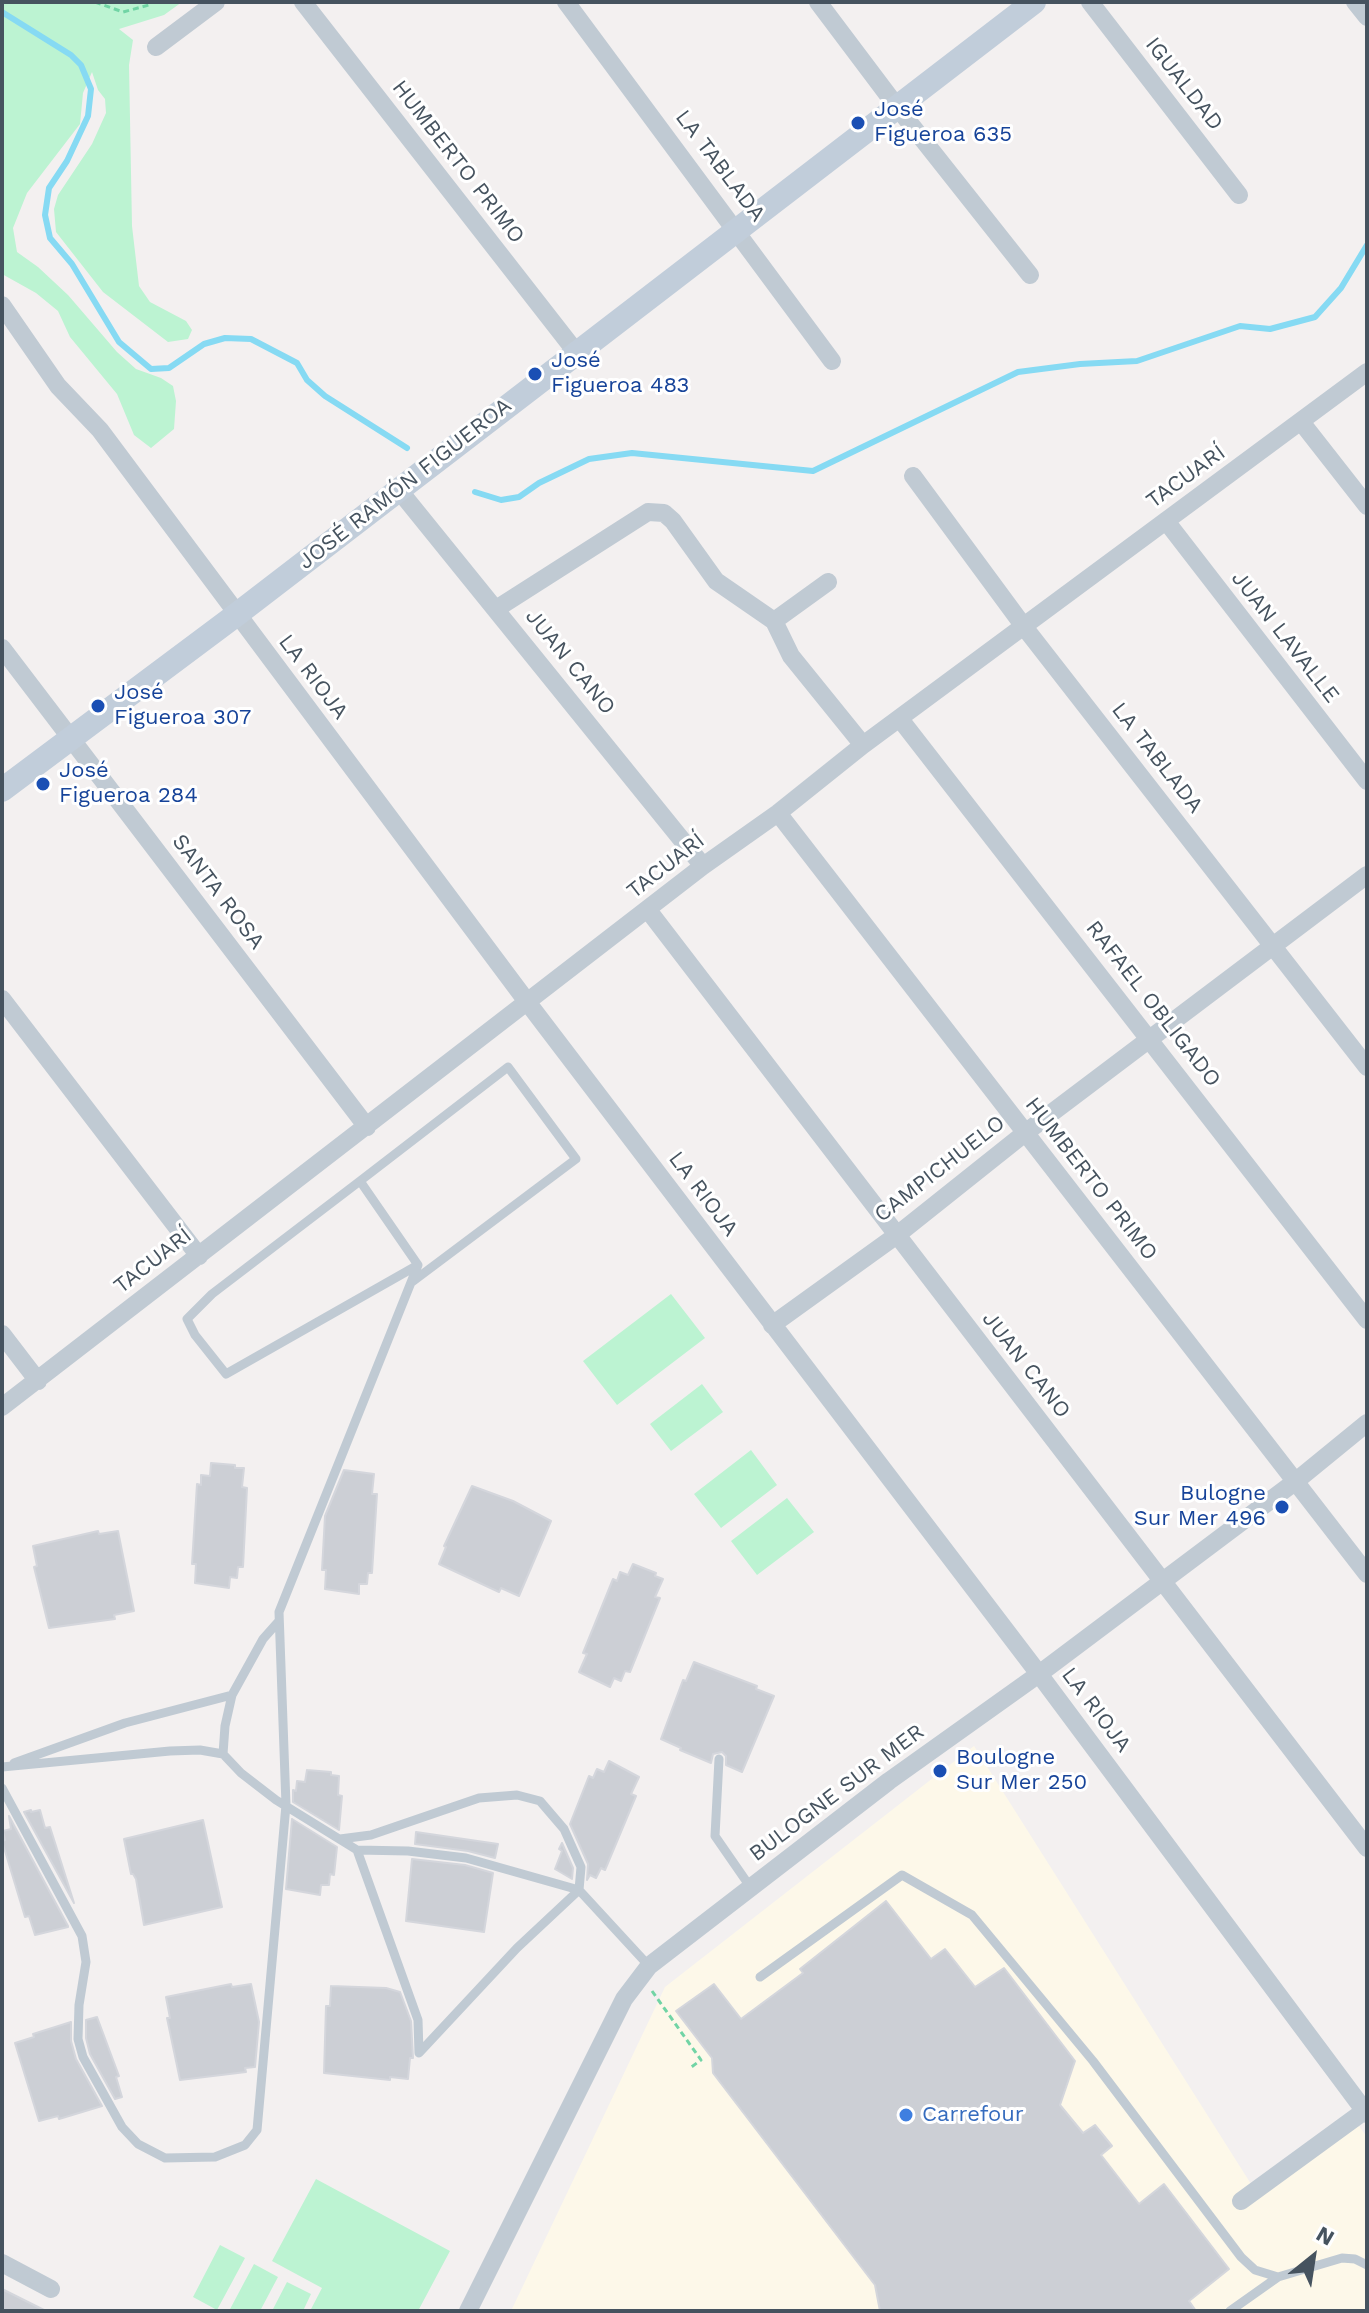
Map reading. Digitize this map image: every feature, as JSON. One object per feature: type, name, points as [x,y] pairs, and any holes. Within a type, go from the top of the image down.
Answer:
[{"type":"main road","name":"JOSÉ RAMÓN FIGUEROA","points":[[2,790],[236,615],[1034,2]]},
{"type":"street","points":[[156,47],[216,2]]},
{"type":"street","name":"HUMBERTO PRIMO","points":[[303,2],[576,352]]},
{"type":"street","name":"LA TABLADA","points":[[566,2],[832,361]]},
{"type":"street","points":[[818,2],[1030,275]]},
{"type":"street","name":"IGUALDAD","points":[[1090,2],[1239,195]]},
{"type":"street","points":[[1355,2],[1367,17]]},
{"type":"street","name":"LA RIOJA","points":[[2,305],[58,386],[100,430],[528,1003],[1039,1674],[1366,2111]]},
{"type":"street","name":"TACUARÍ","points":[[2,1407],[703,866],[1367,372]]},
{"type":"street","points":[[1302,423],[1367,506]]},
{"type":"street","name":"LA TABLADA","points":[[913,476],[1025,628],[1367,1067]]},
{"type":"street","name":"JUAN CANO","points":[[398,489],[703,866]]},
{"type":"street","points":[[496,609],[648,512],[664,513],[716,581],[774,621],[791,656],[863,745]]},
{"type":"street","name":"JUAN LAVALLE","points":[[1166,521],[1367,781]]},
{"type":"street","points":[[774,621],[828,582]]},
{"type":"street","name":"SANTA ROSA","points":[[2,648],[367,1127]]},
{"type":"street","name":"RAFAEL OBLIGADO","points":[[900,719],[1367,1320]]},
{"type":"street","name":"HUMBERTO PRIMO","points":[[778,813],[1367,1574]]},
{"type":"street","name":"CAMPICHUELO","points":[[772,1325],[897,1235],[1025,1133],[1367,875]]},
{"type":"street","name":"JUAN CANO","points":[[648,910],[1367,1848]]},
{"type":"street","points":[[2,999],[199,1256]]},
{"type":"street","points":[[2,1334],[38,1381]]},
{"type":"street","name":"BULOGNE SUR MER","points":[[468,2311],[624,1999],[644,1971],[889,1781],[1039,1674],[1296,1481],[1367,1423]]},
{"type":"street","points":[[1241,2201],[1366,2111]]},
{"type":"street","points":[[2,2263],[51,2289]]},
{"type":"lane","points":[[411,1283],[576,1159],[508,1067],[212,1294],[187,1319],[195,1335],[226,1374],[418,1265]]},
{"type":"lane","points":[[360,1181],[418,1265]]},
{"type":"lane","points":[[2,1788],[82,1936],[86,1962],[79,2005],[78,2039],[83,2057],[122,2127],[138,2144],[165,2158],[215,2157],[245,2145],[257,2130],[286,1805],[279,1612],[418,1265]]},
{"type":"lane","points":[[223,1754],[232,1695],[263,1639],[279,1621]]},
{"type":"lane","points":[[3,1767],[125,1723],[232,1695]]},
{"type":"lane","points":[[3,1767],[170,1751],[200,1750],[223,1754],[241,1773],[357,1850],[408,1851],[466,1858],[579,1890],[644,1971]]},
{"type":"lane","points":[[719,1759],[715,1836],[751,1888]]},
{"type":"lane","points":[[340,1839],[371,1835],[479,1798],[517,1795],[540,1801],[564,1829],[581,1867],[579,1890],[517,1948],[419,2053],[418,2020],[357,1850]]},
{"type":"lane","points":[[760,1977],[902,1875],[972,1915],[1093,2061],[1241,2257],[1255,2270],[1278,2277]]},
{"type":"lane","points":[[1230,2311],[1278,2277],[1342,2258],[1355,2259],[1367,2265]]},
{"type":"path","points":[[95,2],[123,12],[149,5]]},
{"type":"path","points":[[644,1971],[701,2060],[690,2068]]},
{"type":"shaded area","points":[[974,1746],[1251,2184],[1359,2126],[1367,2137],[1367,2311],[511,2311],[665,1987]]},
{"type":"green space","points":[[2,2],[182,2],[164,15],[119,29],[133,40],[129,65],[132,226],[139,286],[150,302],[186,321],[192,330],[188,339],[168,342],[103,292],[56,232],[54,209],[58,195],[92,144],[106,113],[105,99],[98,90],[92,72],[83,93],[80,124],[27,193],[13,228],[17,252],[68,295],[117,352],[136,369],[173,386],[176,401],[174,429],[151,448],[134,435],[117,394],[70,337],[58,311],[36,293],[2,274]]},
{"type":"green space","points":[[671,1294],[705,1338],[617,1405],[583,1361]]},
{"type":"green space","points":[[702,1384],[723,1412],[671,1451],[650,1424]]},
{"type":"green space","points":[[751,1450],[777,1485],[721,1528],[694,1494]]},
{"type":"green space","points":[[787,1498],[814,1532],[757,1575],[731,1541]]},
{"type":"green space","points":[[316,2179],[450,2251],[418,2311],[310,2311],[322,2288],[272,2261]]},
{"type":"green space","points":[[220,2245],[245,2258],[217,2310],[193,2297]]},
{"type":"green space","points":[[254,2264],[278,2277],[260,2311],[229,2311]]},
{"type":"green space","points":[[287,2282],[311,2294],[303,2311],[272,2311]]},
{"type":"building","points":[[211,1463],[244,1468],[242,1487],[247,1488],[243,1567],[238,1567],[237,1578],[230,1577],[229,1588],[195,1583],[196,1564],[192,1564],[197,1484],[201,1485],[201,1475],[210,1476]]},
{"type":"building","points":[[344,1470],[374,1474],[372,1494],[377,1494],[372,1573],[368,1573],[367,1584],[359,1584],[359,1594],[325,1589],[326,1570],[322,1570],[325,1516]]},
{"type":"building","points":[[472,1486],[513,1501],[551,1521],[519,1596],[501,1588],[499,1592],[439,1564],[444,1546]]},
{"type":"building","points":[[98,1531],[99,1534],[118,1531],[134,1611],[114,1615],[115,1619],[49,1628],[34,1567],[37,1566],[33,1546]]},
{"type":"building","points":[[633,1564],[663,1579],[655,1597],[660,1598],[630,1672],[625,1671],[621,1681],[614,1678],[610,1687],[579,1672],[587,1654],[583,1653],[613,1579],[617,1581],[620,1572],[628,1575]]},
{"type":"building","points":[[694,1662],[757,1686],[756,1689],[774,1696],[742,1772],[726,1765],[726,1756],[722,1752],[713,1754],[711,1763],[661,1739],[683,1680],[686,1681]]},
{"type":"building","points":[[609,1761],[639,1777],[631,1794],[636,1796],[605,1870],[601,1868],[596,1878],[590,1875],[587,1880],[588,1864],[570,1824],[589,1776],[593,1778],[597,1769],[604,1772]]},
{"type":"building","points":[[307,1770],[331,1772],[331,1775],[339,1776],[338,1795],[342,1796],[339,1830],[293,1802],[293,1790],[296,1791],[297,1781],[305,1782]]},
{"type":"building","points":[[40,1810],[45,1828],[50,1827],[74,1903],[24,1812]]},
{"type":"building","points":[[9,1816],[68,1927],[35,1935],[29,1916],[25,1917],[2,1841],[5,1840],[3,1831],[11,1829]]},
{"type":"building","points":[[292,1819],[337,1847],[334,1875],[330,1874],[329,1885],[321,1885],[320,1895],[286,1889]]},
{"type":"building","points":[[203,1820],[222,1907],[144,1925],[136,1879],[131,1874],[124,1839]]},
{"type":"building","points":[[416,1832],[498,1844],[495,1858],[415,1844]]},
{"type":"building","points":[[562,1843],[573,1868],[572,1879],[555,1869]]},
{"type":"building","points":[[412,1859],[465,1865],[493,1873],[484,1932],[406,1921]]},
{"type":"building","name":"Carrefour","points":[[886,1901],[931,1959],[945,1949],[975,1987],[1004,1968],[1075,2061],[1060,2105],[1083,2133],[1095,2125],[1112,2146],[1101,2155],[1139,2204],[1164,2184],[1229,2269],[1189,2301],[1196,2311],[880,2311],[875,2285],[713,2073],[712,2058],[676,2011],[714,1984],[741,2019],[803,1973],[800,1969]]},
{"type":"building","points":[[231,1984],[232,1987],[251,1984],[259,2022],[255,2067],[245,2068],[246,2072],[180,2080],[167,2018],[170,2018],[166,1997]]},
{"type":"building","points":[[331,1986],[386,1988],[400,1992],[411,2021],[413,2058],[410,2058],[408,2079],[324,2073],[326,2006],[330,2006]]},
{"type":"building","points":[[97,2017],[119,2076],[116,2077],[122,2097],[115,2099],[90,2054],[86,2038],[86,2020]]},
{"type":"building","points":[[71,2022],[71,2041],[76,2059],[102,2106],[59,2119],[58,2116],[39,2121],[15,2043]]},
{"type":"building","points":[[2,2289],[46,2311],[2,2311]]},
{"type":"waterway","points":[[2,12],[71,55],[81,65],[91,89],[88,116],[67,161],[49,188],[45,215],[50,238],[72,264],[119,342],[151,369],[169,368],[204,344],[225,338],[251,339],[297,363],[307,380],[325,396],[407,448]]},
{"type":"waterway","points":[[475,492],[501,500],[519,497],[539,483],[589,459],[632,453],[813,471],[1018,372],[1137,361],[1240,326],[1270,329],[1315,317],[1341,288],[1367,245]]},
{"type":"place","name":"José Figueroa 635","points":[[858,123]]},
{"type":"place","name":"José Figueroa 483","points":[[535,374]]},
{"type":"place","name":"José Figueroa 307","points":[[98,706]]},
{"type":"place","name":"José Figueroa 284","points":[[43,784]]},
{"type":"place","name":"Bulogne Sur Mer 496","points":[[1282,1507]]},
{"type":"place","name":"Boulogne Sur Mer 250","points":[[940,1771]]},
{"type":"place","name":"Carrefour","points":[[906,2115]]}]
